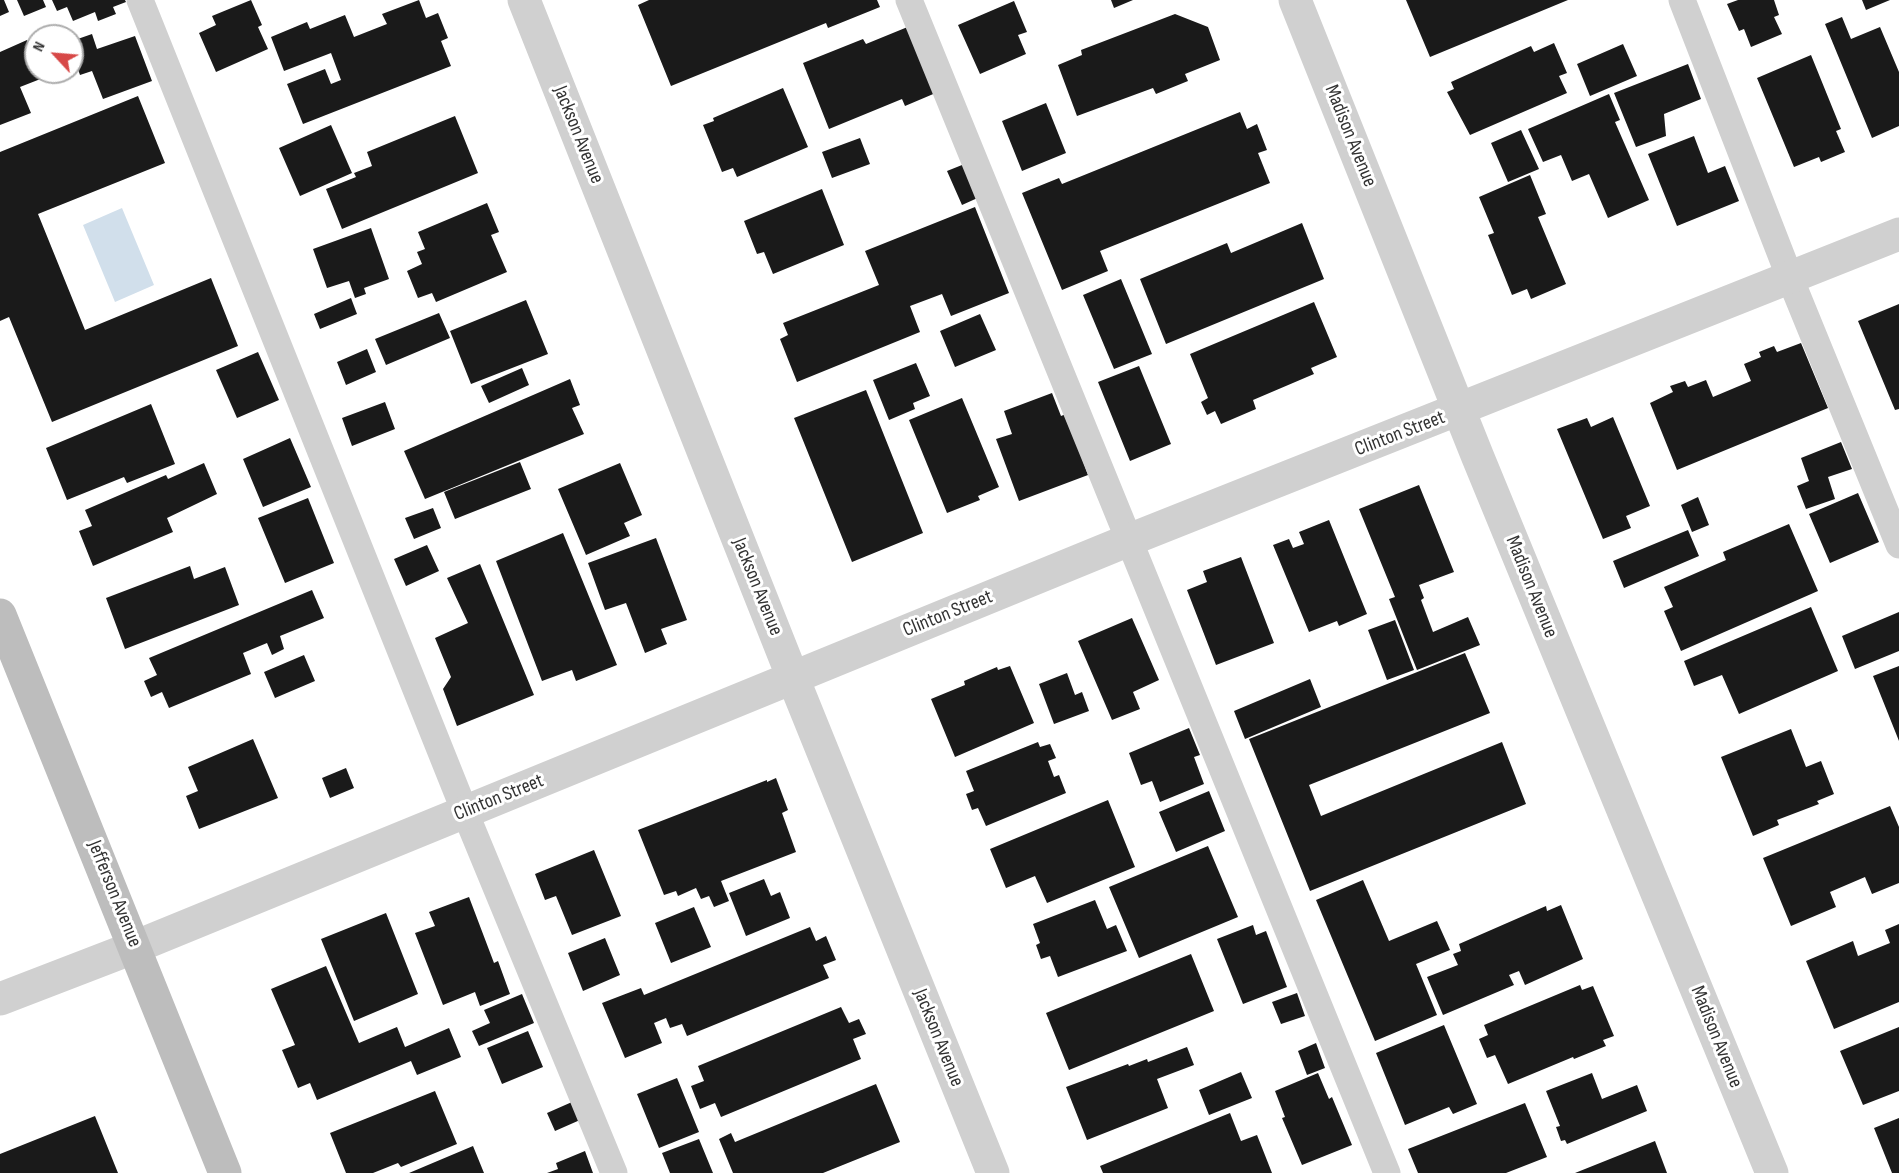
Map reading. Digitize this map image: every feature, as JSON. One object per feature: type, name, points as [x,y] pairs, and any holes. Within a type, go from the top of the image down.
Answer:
[{"type":"main road","name":"Jefferson Avenue","points":[[0,615],[225,1173]]},
{"type":"street","name":"Jackson Avenue","points":[[524,0],[793,678],[993,1173]]},
{"type":"street","name":"Madison Avenue","points":[[1295,0],[1772,1173]]},
{"type":"street","name":"Clinton Street","points":[[0,999],[135,947],[1129,540],[1899,234]]},
{"type":"lane","points":[[140,0],[465,812],[614,1173]]},
{"type":"lane","points":[[909,0],[1387,1173]]},
{"type":"lane","points":[[1682,0],[1790,278],[1899,545]]},
{"type":"shaded area","points":[[122,208],[154,285],[115,302],[83,225]]},
{"type":"building","points":[[0,0],[4,0],[9,12],[0,16]]},
{"type":"building","points":[[17,0],[43,0],[46,7],[24,16]]},
{"type":"building","points":[[52,0],[125,0],[126,2],[113,7],[116,14],[98,21],[95,12],[73,21],[67,7],[57,11]]},
{"type":"building","points":[[251,0],[262,25],[258,27],[268,49],[216,72],[199,33],[216,25],[212,16]]},
{"type":"building","points":[[419,0],[426,18],[438,13],[448,38],[441,41],[451,66],[303,124],[287,84],[325,69],[331,84],[341,80],[331,53],[284,71],[271,37],[307,22],[310,29],[345,15],[354,37],[387,24],[382,14]]},
{"type":"building","points":[[649,0],[877,0],[880,7],[828,28],[826,23],[671,86],[638,5]]},
{"type":"building","points":[[1111,0],[1133,0],[1114,8]]},
{"type":"building","points":[[1406,0],[1568,0],[1430,57]]},
{"type":"building","points":[[1738,0],[1774,0],[1779,15],[1774,17],[1782,34],[1751,47],[1744,29],[1739,31],[1727,4]]},
{"type":"building","points":[[1862,0],[1890,0],[1866,10]]},
{"type":"building","points":[[1014,1],[1027,32],[1018,35],[1026,54],[980,74],[958,25]]},
{"type":"building","points":[[1175,14],[1208,27],[1220,60],[1185,74],[1188,81],[1156,94],[1153,88],[1077,116],[1058,65],[1082,55],[1081,50]]},
{"type":"building","points":[[1842,17],[1851,39],[1880,27],[1899,72],[1899,126],[1872,138],[1825,24]]},
{"type":"building","points":[[910,26],[938,92],[905,106],[902,99],[829,129],[803,63],[863,39],[866,44]]},
{"type":"building","points":[[92,34],[97,49],[135,36],[152,81],[103,99],[92,71],[84,74],[84,37]]},
{"type":"building","points":[[24,41],[24,84],[28,84],[20,87],[31,113],[0,125],[0,52]]},
{"type":"building","points":[[1554,43],[1567,73],[1559,76],[1567,93],[1470,135],[1447,92],[1454,89],[1451,82],[1531,46],[1534,52]]},
{"type":"building","points":[[1623,44],[1637,76],[1590,96],[1577,64]]},
{"type":"building","points":[[1811,55],[1841,129],[1836,131],[1845,152],[1821,162],[1819,157],[1794,167],[1757,78]]},
{"type":"building","points":[[1688,64],[1701,99],[1664,114],[1666,136],[1636,147],[1614,93]]},
{"type":"building","points":[[783,88],[808,147],[737,177],[733,168],[722,172],[703,125],[714,121],[713,118]]},
{"type":"building","points":[[1609,94],[1620,120],[1615,122],[1649,200],[1608,218],[1589,174],[1572,181],[1561,155],[1543,162],[1528,129]]},
{"type":"building","points":[[138,96],[165,163],[38,214],[85,330],[211,278],[238,346],[52,422],[9,317],[0,321],[0,152]]},
{"type":"building","points":[[1046,103],[1066,153],[1022,171],[1002,121]]},
{"type":"building","points":[[1240,112],[1247,129],[1257,124],[1267,150],[1258,153],[1270,183],[1100,251],[1108,271],[1062,290],[1022,193],[1059,178],[1062,184]]},
{"type":"building","points":[[455,116],[478,173],[342,229],[326,189],[356,177],[354,173],[372,166],[367,152]]},
{"type":"building","points":[[331,125],[352,173],[300,196],[279,148]]},
{"type":"building","points":[[1521,130],[1539,169],[1508,182],[1491,143]]},
{"type":"building","points":[[1694,136],[1708,173],[1725,166],[1739,201],[1677,226],[1648,154]]},
{"type":"building","points":[[860,138],[870,164],[832,178],[822,152]]},
{"type":"building","points":[[967,163],[982,196],[962,205],[947,171]]},
{"type":"building","points":[[1530,175],[1546,214],[1538,217],[1566,284],[1531,299],[1527,289],[1512,295],[1488,235],[1494,233],[1479,197]]},
{"type":"building","points":[[822,189],[844,245],[773,274],[764,252],[757,254],[744,221]]},
{"type":"building","points":[[487,203],[499,232],[491,235],[507,272],[436,302],[432,293],[418,298],[407,271],[422,264],[417,252],[425,249],[418,232]]},
{"type":"building","points":[[975,207],[1009,293],[951,316],[942,294],[910,306],[920,332],[797,382],[780,339],[788,335],[783,323],[879,285],[865,251]]},
{"type":"building","points":[[1302,223],[1324,279],[1166,344],[1140,279],[1227,243],[1231,253]]},
{"type":"building","points":[[371,228],[389,279],[364,288],[366,294],[355,298],[349,281],[327,288],[313,249]]},
{"type":"building","points":[[1121,279],[1152,354],[1114,369],[1083,295]]},
{"type":"building","points":[[351,298],[357,314],[320,329],[314,314]]},
{"type":"building","points":[[526,300],[548,354],[471,384],[450,331]]},
{"type":"building","points":[[1314,302],[1337,357],[1311,368],[1314,374],[1253,400],[1256,409],[1221,424],[1215,411],[1207,415],[1201,402],[1208,398],[1190,354]]},
{"type":"building","points":[[1899,304],[1899,409],[1895,410],[1858,321]]},
{"type":"building","points":[[439,313],[450,338],[386,365],[375,339]]},
{"type":"building","points":[[980,314],[996,350],[955,367],[940,331]]},
{"type":"building","points":[[1801,343],[1828,408],[1677,470],[1650,403],[1673,392],[1670,386],[1685,381],[1688,387],[1706,380],[1713,397],[1751,381],[1744,364],[1761,357],[1759,352],[1774,346],[1777,352]]},
{"type":"building","points":[[367,349],[376,372],[346,385],[337,362]]},
{"type":"building","points":[[258,352],[279,400],[237,418],[216,370]]},
{"type":"building","points":[[916,363],[930,396],[913,403],[915,409],[889,420],[873,380]]},
{"type":"building","points":[[1139,366],[1171,444],[1130,461],[1098,382]]},
{"type":"building","points":[[522,368],[529,385],[489,403],[481,386]]},
{"type":"building","points":[[570,379],[580,405],[572,408],[584,434],[425,499],[404,451]]},
{"type":"building","points":[[866,390],[923,533],[852,562],[794,418]]},
{"type":"building","points":[[1052,393],[1061,416],[1066,414],[1088,475],[1019,501],[996,439],[1012,434],[1004,411]]},
{"type":"building","points":[[962,398],[999,487],[978,496],[980,500],[947,513],[909,420]]},
{"type":"building","points":[[385,402],[395,429],[352,446],[342,418]]},
{"type":"building","points":[[151,404],[175,464],[127,483],[124,477],[67,500],[46,448]]},
{"type":"building","points":[[1613,417],[1650,506],[1626,516],[1631,528],[1603,539],[1557,429],[1587,418],[1591,427]]},
{"type":"building","points":[[290,438],[311,487],[263,507],[243,459]]},
{"type":"building","points":[[1841,442],[1852,469],[1828,477],[1835,499],[1806,509],[1797,486],[1809,481],[1801,458]]},
{"type":"building","points":[[520,462],[531,489],[455,519],[444,492]]},
{"type":"building","points":[[204,463],[217,494],[167,518],[173,532],[93,566],[79,531],[92,526],[85,510],[166,475],[168,479]]},
{"type":"building","points":[[620,463],[642,515],[624,523],[630,536],[586,555],[558,489]]},
{"type":"building","points":[[1419,485],[1454,572],[1419,585],[1424,598],[1421,600],[1433,632],[1468,617],[1480,645],[1417,670],[1389,599],[1395,597],[1359,509]]},
{"type":"building","points":[[1858,493],[1879,542],[1830,563],[1809,514]]},
{"type":"building","points":[[1698,497],[1709,525],[1692,532],[1681,505]]},
{"type":"building","points":[[308,498],[334,563],[285,583],[258,518]]},
{"type":"building","points":[[433,508],[441,528],[414,539],[405,518]]},
{"type":"building","points":[[1329,520],[1367,614],[1339,626],[1337,621],[1309,632],[1273,545],[1289,539],[1293,548],[1304,544],[1299,532]]},
{"type":"building","points":[[1789,524],[1818,591],[1681,651],[1664,611],[1673,607],[1664,587],[1726,560],[1723,552]]},
{"type":"building","points":[[1688,530],[1699,556],[1624,588],[1613,561]]},
{"type":"building","points":[[563,533],[617,665],[576,681],[572,670],[542,681],[496,561]]},
{"type":"building","points":[[656,538],[687,620],[661,629],[667,644],[645,653],[626,603],[605,610],[588,563]]},
{"type":"building","points":[[427,545],[439,571],[406,586],[394,559]]},
{"type":"building","points":[[1241,557],[1274,643],[1216,665],[1187,590],[1207,582],[1203,571]]},
{"type":"building","points":[[480,564],[534,695],[457,726],[443,689],[451,677],[435,638],[468,623],[447,578]]},
{"type":"building","points":[[190,566],[194,579],[225,567],[239,605],[125,649],[106,598]]},
{"type":"building","points":[[312,590],[324,618],[280,636],[284,649],[272,655],[267,643],[243,653],[251,674],[169,708],[162,692],[151,697],[144,681],[157,675],[149,658]]},
{"type":"building","points":[[1811,607],[1838,671],[1739,714],[1722,675],[1694,686],[1684,661]]},
{"type":"building","points":[[1899,612],[1899,651],[1855,669],[1842,636]]},
{"type":"building","points":[[1132,618],[1159,680],[1133,692],[1140,709],[1112,720],[1078,641]]},
{"type":"building","points":[[1395,620],[1414,670],[1387,680],[1368,630]]},
{"type":"building","points":[[1465,653],[1490,713],[1309,785],[1321,816],[1502,742],[1526,804],[1310,891],[1249,739]]},
{"type":"building","points":[[304,655],[315,681],[275,698],[264,672]]},
{"type":"building","points":[[1010,666],[1034,723],[955,757],[931,699],[965,685],[964,681],[997,667],[998,670]]},
{"type":"building","points":[[1899,666],[1899,741],[1873,676]]},
{"type":"building","points":[[1067,673],[1075,695],[1082,692],[1089,711],[1054,724],[1039,684]]},
{"type":"building","points":[[1310,679],[1321,707],[1245,739],[1234,711]]},
{"type":"building","points":[[1189,728],[1200,755],[1194,757],[1204,784],[1160,802],[1152,781],[1141,785],[1129,753]]},
{"type":"building","points":[[1791,729],[1806,767],[1821,761],[1834,794],[1817,801],[1819,804],[1777,820],[1779,825],[1753,836],[1721,757]]},
{"type":"building","points":[[253,739],[278,798],[199,829],[186,796],[198,791],[188,767]]},
{"type":"building","points":[[1038,742],[1040,747],[1050,744],[1056,758],[1048,761],[1054,777],[1059,775],[1066,793],[986,826],[978,808],[972,810],[966,794],[974,791],[966,771]]},
{"type":"building","points":[[346,768],[354,788],[330,798],[322,778]]},
{"type":"building","points":[[776,778],[788,810],[782,813],[796,852],[721,881],[729,901],[714,907],[709,896],[701,899],[696,888],[678,896],[676,891],[664,895],[638,830]]},
{"type":"building","points":[[1209,791],[1225,831],[1176,852],[1159,812]]},
{"type":"building","points":[[1108,800],[1135,867],[1047,903],[1035,876],[1006,888],[990,849]]},
{"type":"building","points":[[1890,806],[1899,827],[1899,883],[1872,894],[1865,877],[1830,892],[1836,907],[1791,926],[1763,858]]},
{"type":"building","points":[[1208,846],[1238,917],[1139,958],[1109,887]]},
{"type":"building","points":[[594,850],[621,916],[572,935],[556,896],[545,900],[535,874]]},
{"type":"building","points":[[764,879],[771,896],[780,892],[790,918],[746,936],[729,893]]},
{"type":"building","points":[[1363,880],[1389,941],[1437,921],[1450,950],[1416,964],[1437,1015],[1375,1041],[1316,900]]},
{"type":"building","points":[[469,897],[494,963],[498,961],[510,994],[480,1006],[475,992],[443,1005],[415,933],[435,926],[429,912]]},
{"type":"building","points":[[1095,900],[1107,929],[1116,925],[1127,951],[1058,977],[1050,956],[1041,959],[1036,945],[1040,943],[1033,924]]},
{"type":"building","points":[[1561,905],[1583,959],[1525,985],[1519,971],[1509,975],[1514,985],[1443,1015],[1427,977],[1458,965],[1453,954],[1461,951],[1459,944],[1546,906],[1547,911]]},
{"type":"building","points":[[694,907],[711,947],[671,963],[655,923]]},
{"type":"building","points":[[386,913],[418,994],[354,1021],[321,939]]},
{"type":"building","points":[[1899,924],[1899,1002],[1834,1029],[1806,961],[1853,941],[1858,956],[1890,943],[1885,930]]},
{"type":"building","points":[[1253,925],[1256,935],[1266,931],[1287,987],[1243,1004],[1217,939]]},
{"type":"building","points":[[810,927],[816,941],[826,936],[836,960],[823,965],[829,978],[687,1036],[682,1024],[670,1028],[666,1018],[654,1023],[662,1043],[625,1058],[602,1003],[641,988],[644,995]]},
{"type":"building","points":[[605,938],[620,975],[583,991],[568,953]]},
{"type":"building","points":[[1191,954],[1214,1011],[1069,1070],[1046,1013]]},
{"type":"building","points":[[326,966],[359,1043],[397,1027],[405,1047],[449,1028],[461,1057],[417,1075],[411,1061],[317,1100],[310,1083],[298,1088],[282,1050],[295,1045],[271,989]]},
{"type":"building","points":[[1580,985],[1582,990],[1593,986],[1614,1036],[1603,1040],[1606,1046],[1508,1084],[1495,1055],[1487,1058],[1479,1039],[1488,1035],[1484,1025]]},
{"type":"building","points":[[1297,993],[1305,1016],[1281,1024],[1272,1002]]},
{"type":"building","points":[[522,994],[534,1023],[479,1046],[472,1031],[490,1023],[484,1010]]},
{"type":"building","points":[[841,1007],[849,1023],[859,1019],[866,1034],[853,1039],[861,1059],[721,1117],[715,1103],[700,1109],[691,1086],[704,1081],[698,1066]]},
{"type":"building","points":[[1444,1025],[1477,1104],[1453,1114],[1449,1107],[1405,1125],[1376,1053]]},
{"type":"building","points":[[1899,1027],[1899,1091],[1863,1105],[1840,1051]]},
{"type":"building","points":[[528,1031],[543,1067],[502,1084],[487,1048]]},
{"type":"building","points":[[1316,1043],[1325,1068],[1307,1075],[1298,1051]]},
{"type":"building","points":[[1187,1047],[1194,1065],[1157,1079],[1168,1108],[1087,1140],[1066,1087],[1128,1064],[1129,1066],[1147,1059],[1148,1062]]},
{"type":"building","points":[[1241,1072],[1252,1098],[1209,1115],[1199,1090]]},
{"type":"building","points":[[1318,1073],[1329,1099],[1332,1097],[1352,1145],[1302,1165],[1282,1118],[1285,1117],[1275,1091]]},
{"type":"building","points":[[1592,1073],[1602,1099],[1637,1085],[1647,1111],[1567,1144],[1565,1140],[1561,1141],[1556,1127],[1560,1126],[1546,1091]]},
{"type":"building","points":[[677,1078],[699,1132],[659,1148],[637,1094]]},
{"type":"building","points":[[876,1084],[900,1142],[823,1173],[733,1173],[719,1139],[731,1133],[735,1142]]},
{"type":"building","points":[[435,1091],[457,1144],[401,1167],[398,1163],[373,1173],[346,1173],[330,1133]]},
{"type":"building","points":[[572,1102],[580,1120],[555,1131],[547,1113]]},
{"type":"building","points":[[1525,1103],[1547,1157],[1506,1173],[1418,1173],[1408,1149]]},
{"type":"building","points":[[1230,1113],[1241,1141],[1257,1135],[1272,1173],[1103,1173],[1100,1166]]},
{"type":"building","points":[[95,1116],[118,1173],[0,1173],[0,1154]]},
{"type":"building","points":[[1899,1118],[1899,1173],[1892,1173],[1874,1128]]},
{"type":"building","points":[[699,1139],[713,1173],[670,1173],[662,1153]]},
{"type":"building","points":[[1655,1141],[1667,1173],[1575,1173]]},
{"type":"building","points":[[473,1146],[484,1173],[409,1173]]},
{"type":"building","points":[[585,1151],[593,1173],[547,1173],[558,1169],[556,1163]]}]
